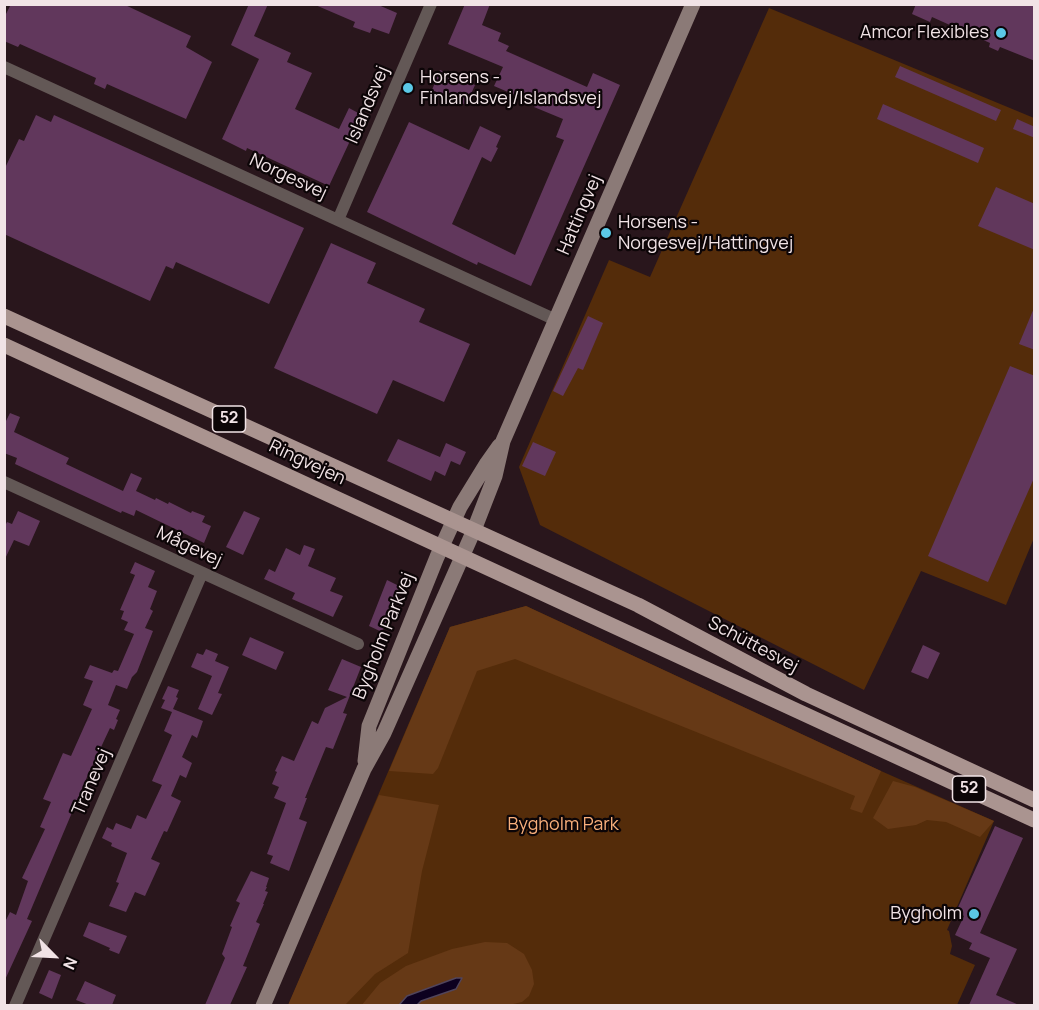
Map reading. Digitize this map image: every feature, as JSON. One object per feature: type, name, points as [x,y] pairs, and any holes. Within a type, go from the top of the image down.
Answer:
[{"type":"main road","name":"Ringvejen","points":[[4,316],[454,521]]},
{"type":"main road","name":"Ringvejen","points":[[4,345],[462,556]]},
{"type":"main road","name":"Schüttesvej","points":[[454,521],[638,605],[806,694],[1035,800]]},
{"type":"main road","name":"52","points":[[462,556],[1035,820]]},
{"type":"street","name":"Islandsvej","points":[[338,220],[431,4]]},
{"type":"street","name":"Hattingvej","points":[[474,530],[495,476],[503,441],[693,4]]},
{"type":"street","name":"Norgesvej","points":[[4,67],[556,320]]},
{"type":"street","name":"Hattingvej","points":[[454,521],[486,463],[503,441]]},
{"type":"street","name":"Mågevej","points":[[4,482],[358,644]]},
{"type":"street","name":"Bygholm Parkvej","points":[[364,769],[369,726],[441,547],[454,521]]},
{"type":"street","name":"Bygholm Parkvej","points":[[263,1005],[364,769],[384,733],[474,530]]},
{"type":"street","name":"Tranevej","points":[[15,1005],[202,573]]},
{"type":"green space","points":[[769,8],[1034,118],[1034,538],[1006,605],[921,571],[864,690],[540,525],[519,467],[609,260],[650,277]]},
{"type":"green space","name":"Bygholm Park","points":[[526,606],[994,821],[947,930],[952,946],[950,954],[975,965],[957,1005],[288,1006],[450,627]]},
{"type":"shaded area","points":[[526,606],[881,771],[862,813],[850,809],[855,796],[515,659],[477,671],[438,768],[433,774],[389,771],[450,627]]},
{"type":"shaded area","points":[[893,781],[915,787],[994,821],[980,837],[946,822],[927,820],[916,825],[888,829],[873,818]]},
{"type":"shaded area","points":[[379,795],[439,805],[422,871],[408,953],[375,974],[345,1005],[288,1005]]},
{"type":"shaded area","points":[[485,942],[507,943],[524,954],[532,970],[534,984],[529,996],[522,1002],[509,1005],[361,1006],[380,983],[406,966],[452,949]]},
{"type":"shaded area","points":[[456,978],[462,978],[456,989],[421,1001],[417,1005],[399,1005],[407,996]]},
{"type":"building","points":[[11,4],[123,4],[191,36],[186,47],[212,62],[186,119],[107,84],[105,89],[94,84],[96,78],[20,44],[18,47],[4,41],[4,18]]},
{"type":"building","points":[[249,4],[268,4],[254,36],[291,53],[287,62],[312,73],[295,109],[339,129],[349,108],[362,115],[329,186],[247,148],[246,151],[222,139],[259,59],[231,45]]},
{"type":"building","points":[[313,4],[376,4],[397,13],[389,34],[372,28],[370,33],[353,27],[355,22]]},
{"type":"building","points":[[465,4],[490,4],[482,25],[501,33],[498,41],[509,46],[506,51],[587,87],[593,73],[620,85],[531,286],[478,262],[477,265],[367,212],[409,122],[469,150],[480,126],[501,136],[496,147],[498,148],[491,162],[482,157],[452,224],[515,255],[564,140],[556,137],[563,119],[534,107],[536,104],[494,86],[503,67],[448,44]]},
{"type":"building","name":"Amcor Flexibles","points":[[916,4],[1035,4],[1035,61],[1000,47],[998,51],[989,47],[990,43],[932,17],[930,22],[912,14]]},
{"type":"building","points":[[900,66],[1001,110],[996,121],[895,77]]},
{"type":"building","points":[[440,70],[475,85],[466,105],[432,90]]},
{"type":"building","points":[[883,104],[984,148],[978,163],[877,119]]},
{"type":"building","points":[[36,115],[51,122],[54,115],[304,228],[269,304],[176,262],[173,269],[166,266],[150,301],[4,234],[4,170],[19,139],[24,141]]},
{"type":"building","points":[[1017,119],[1035,127],[1035,138],[1013,129]]},
{"type":"building","points":[[996,187],[1035,204],[1035,250],[978,226]]},
{"type":"building","points":[[331,243],[376,263],[367,283],[425,309],[419,322],[470,344],[444,402],[393,380],[377,414],[274,368]]},
{"type":"building","points":[[1035,308],[1035,350],[1019,344]]},
{"type":"building","points":[[588,316],[603,323],[583,370],[578,368],[563,396],[553,391]]},
{"type":"building","points":[[1010,366],[1035,376],[1035,476],[988,582],[928,556]]},
{"type":"building","points":[[10,413],[20,417],[14,432],[69,458],[66,464],[123,491],[131,473],[142,478],[136,491],[155,500],[156,498],[168,504],[169,502],[191,513],[192,511],[205,516],[202,522],[211,526],[204,543],[136,510],[134,516],[122,511],[121,513],[15,464],[17,458],[4,453],[4,425]]},
{"type":"building","points":[[398,439],[440,457],[446,443],[466,452],[460,465],[451,461],[445,476],[435,471],[431,481],[387,461]]},
{"type":"building","points":[[533,442],[556,452],[545,476],[522,466]]},
{"type":"building","points":[[18,511],[40,521],[29,546],[14,540],[4,561],[4,528],[7,522],[12,524]]},
{"type":"building","points":[[244,511],[260,518],[243,555],[226,547]]},
{"type":"building","points":[[304,545],[315,549],[308,566],[336,578],[330,591],[343,596],[333,617],[292,599],[295,593],[264,579],[269,569],[275,572],[286,548],[300,555]]},
{"type":"building","points":[[135,562],[155,571],[148,587],[157,591],[150,609],[153,611],[145,628],[153,631],[137,672],[127,689],[116,685],[108,705],[120,710],[116,719],[118,720],[114,730],[110,728],[87,777],[27,919],[32,921],[4,982],[4,924],[10,912],[16,915],[28,881],[22,878],[45,829],[40,827],[51,802],[43,799],[63,753],[71,756],[92,709],[83,705],[93,681],[84,678],[90,665],[112,673],[114,670],[118,671],[134,634],[124,630],[128,622],[121,619],[124,611],[120,610],[135,575],[130,573]]},
{"type":"building","points":[[387,580],[403,588],[382,632],[369,626]]},
{"type":"building","points":[[250,637],[284,652],[276,670],[242,655]]},
{"type":"building","points":[[923,645],[940,653],[928,679],[911,672]]},
{"type":"building","points":[[206,649],[218,654],[215,661],[229,667],[218,693],[222,694],[212,715],[198,709],[212,676],[191,667],[197,653],[203,655]]},
{"type":"building","points":[[342,659],[361,667],[343,713],[347,714],[333,749],[326,747],[305,798],[307,798],[299,819],[307,822],[289,871],[270,863],[273,856],[267,854],[286,803],[274,798],[279,787],[272,784],[277,772],[275,771],[282,756],[294,761],[312,721],[318,724],[325,708],[347,697],[328,690]]},
{"type":"building","points":[[168,686],[179,690],[173,709],[203,721],[197,738],[192,735],[182,757],[192,763],[186,778],[180,775],[171,796],[181,801],[167,832],[164,831],[151,859],[160,863],[145,896],[135,892],[126,912],[109,906],[119,883],[116,882],[127,853],[111,846],[112,843],[102,838],[107,827],[113,830],[116,823],[131,829],[137,815],[146,819],[162,785],[152,781],[172,735],[164,731],[172,712],[161,708]]},
{"type":"building","name":"Bygholm","points":[[995,826],[1023,838],[980,933],[1017,949],[996,995],[1019,1005],[969,1005],[990,958],[969,949],[972,943],[955,935],[964,916],[956,912]]},
{"type":"building","points":[[251,871],[269,878],[265,891],[268,892],[256,922],[260,924],[243,966],[247,967],[230,1005],[205,1005],[225,958],[222,954],[240,903],[236,901]]},
{"type":"building","points":[[89,922],[127,936],[119,954],[83,936]]},
{"type":"building","points":[[49,970],[61,975],[52,999],[39,993]]},
{"type":"building","points":[[85,981],[116,995],[112,1005],[89,1005],[76,1000]]},
{"type":"place","name":"Amcor Flexibles","points":[[1001,33]]},
{"type":"place","name":"Horsens - Finlandsvej/Islandsvej","points":[[408,88]]},
{"type":"place","name":"Horsens - Norgesvej/Hattingvej","points":[[606,233]]},
{"type":"place","name":"Bygholm","points":[[974,914]]}]
